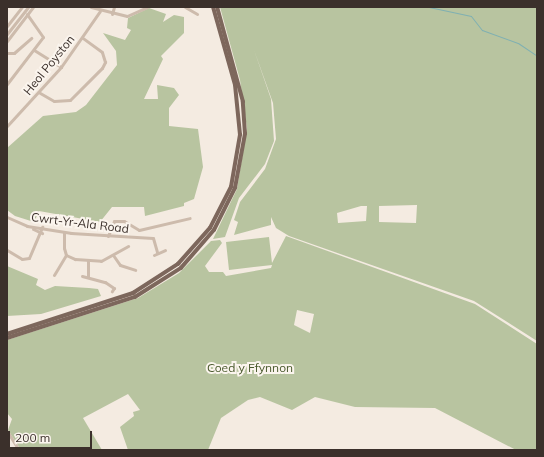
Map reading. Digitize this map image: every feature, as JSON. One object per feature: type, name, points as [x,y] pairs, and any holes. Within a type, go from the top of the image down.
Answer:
[{"type":"main road","points":[[7,334],[133,293],[178,264],[212,229],[231,188],[240,135],[235,84],[212,7]]},
{"type":"main road","points":[[7,338],[135,297],[181,268],[200,249],[235,188],[245,134],[243,102],[217,7]]},
{"type":"street","points":[[11,28],[7,26],[22,7]]},
{"type":"street","points":[[7,34],[28,7]]},
{"type":"street","points":[[7,41],[33,7]]},
{"type":"street","points":[[112,14],[114,7]]},
{"type":"street","points":[[94,8],[112,14],[133,15],[147,7]]},
{"type":"street","points":[[185,7],[190,8],[197,14]]},
{"type":"street","name":"Heol Poyston","points":[[7,126],[40,93],[83,38],[100,11]]},
{"type":"street","points":[[7,84],[34,50],[43,35],[27,14]]},
{"type":"street","points":[[7,53],[14,53],[30,38]]},
{"type":"street","points":[[40,93],[54,101],[70,100],[102,68],[105,62],[102,52],[83,38]]},
{"type":"street","points":[[34,50],[61,67]]},
{"type":"street","name":"Cwrt-Yr-Ala Road","points":[[7,217],[27,226],[42,227],[64,232],[153,238],[155,254],[165,250]]},
{"type":"street","points":[[108,236],[109,226],[114,221],[124,221],[139,230],[182,222],[190,218]]},
{"type":"street","points":[[7,250],[22,259],[29,258],[42,233],[42,227]]},
{"type":"street","name":"Cwrt-Yr-Ala Road","points":[[33,229],[42,233]]},
{"type":"street","points":[[59,273],[55,273],[66,255],[64,232]]},
{"type":"street","points":[[66,255],[88,260],[101,261],[128,246]]},
{"type":"street","points":[[113,255],[120,265],[135,270]]},
{"type":"street","points":[[88,260],[88,276]]},
{"type":"street","points":[[82,276],[88,276],[109,285],[114,288],[112,291]]},
{"type":"street","points":[[7,431],[20,450]]},
{"type":"green space","points":[[220,7],[537,7],[537,341],[474,301],[289,236],[276,228],[271,217],[271,225],[234,235],[238,222],[234,220],[240,202],[265,169],[276,139],[273,103],[254,50],[271,99],[274,141],[265,164],[239,198],[225,237],[213,239],[237,189],[247,128],[240,80]],"holes":[[[417,205],[416,223],[379,222],[379,206]],[[361,206],[367,206],[366,221],[338,223],[337,213]]]},
{"type":"green space","points":[[149,8],[166,14],[163,22],[174,15],[184,17],[184,33],[161,56],[163,59],[144,99],[158,99],[157,85],[174,88],[179,95],[169,108],[169,126],[198,129],[203,167],[194,199],[184,203],[184,206],[145,216],[144,207],[112,207],[100,222],[39,211],[34,222],[15,216],[7,210],[7,148],[43,116],[76,112],[86,105],[117,65],[116,51],[103,33],[125,40],[131,30],[127,28],[128,18]]},
{"type":"green space","name":"Coed y Ffynnon","points":[[286,236],[475,304],[537,344],[537,450],[516,450],[435,408],[355,407],[315,397],[292,410],[260,397],[248,400],[221,418],[208,450],[128,450],[120,427],[134,416],[133,412],[140,410],[128,394],[83,418],[102,450],[21,450],[8,430],[12,419],[7,413],[7,340],[138,298],[179,273],[211,241],[220,240],[222,243],[205,266],[209,272],[223,272],[226,276],[271,268],[272,265],[229,270],[226,242],[269,237],[272,263]],"holes":[[[297,310],[314,314],[310,333],[294,325]]]},
{"type":"green space","points":[[7,266],[38,279],[36,285],[45,290],[55,286],[89,288],[98,289],[101,296],[41,314],[7,316]]},
{"type":"waterway","points":[[429,7],[471,16],[482,30],[518,43],[537,56]]}]
